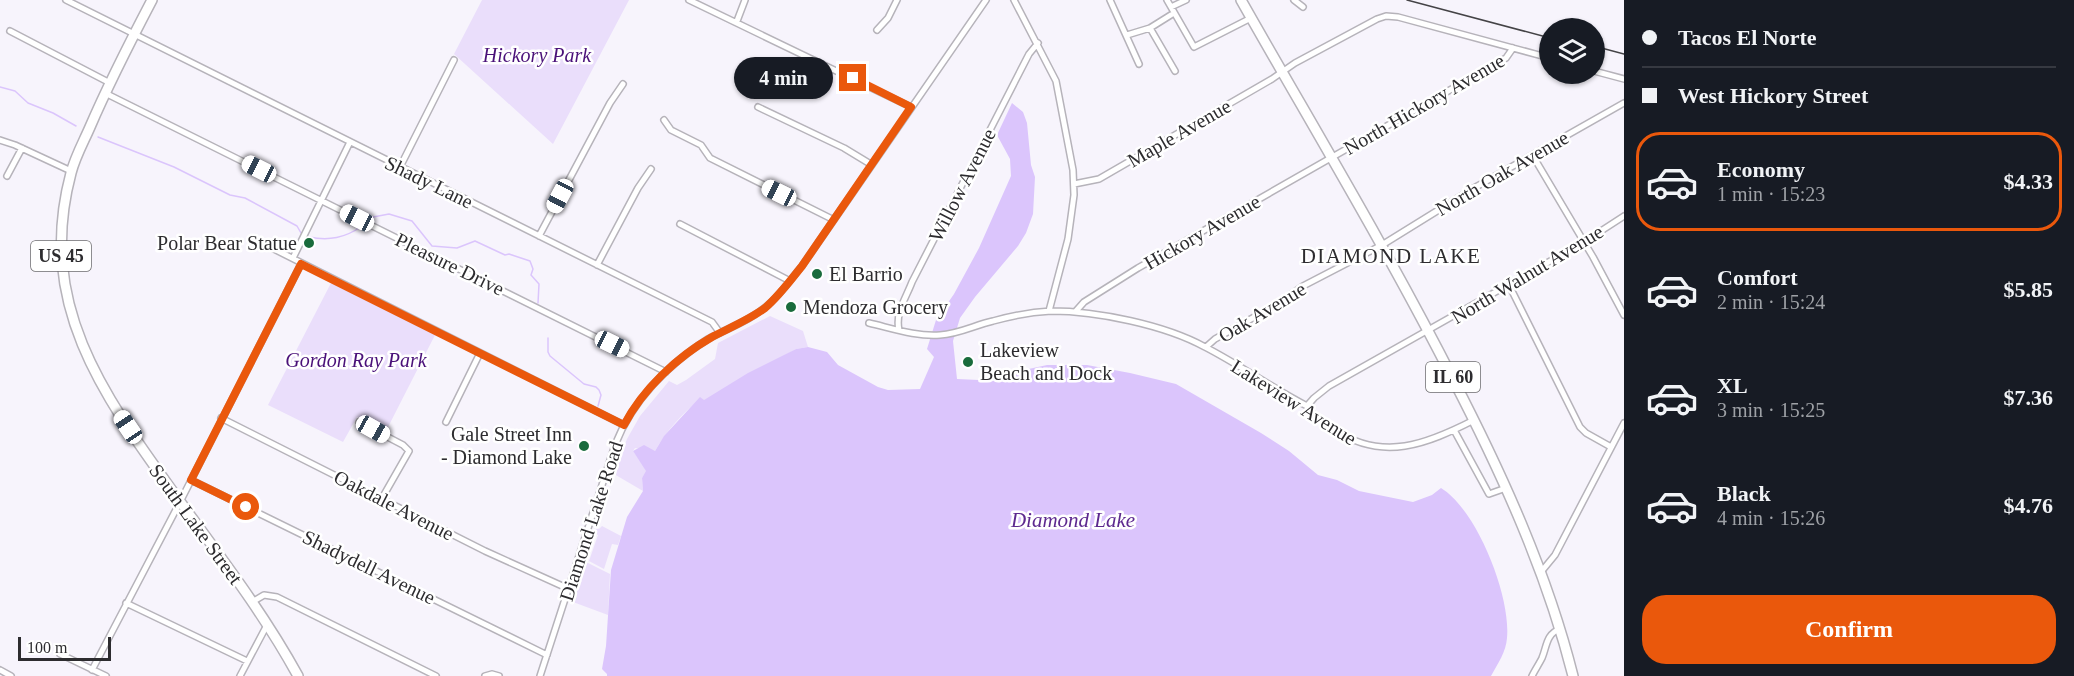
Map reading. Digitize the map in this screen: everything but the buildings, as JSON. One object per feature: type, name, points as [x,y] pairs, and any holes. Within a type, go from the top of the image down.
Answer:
[{"type":"main road","name":"South Lake Street","points":[[152,0],[110,82],[71,171],[63,223],[61,256],[63,277],[79,338],[98,381],[180,502],[252,602],[298,676]]},
{"type":"main road","name":"IL 60","points":[[1241,0],[1382,245],[1474,420],[1506,488],[1541,572],[1573,676]]},
{"type":"street","name":"Shady Lane","points":[[66,0],[712,322],[720,333]]},
{"type":"street","points":[[689,0],[737,21],[911,107]]},
{"type":"street","points":[[737,21],[746,0]]},
{"type":"street","points":[[877,30],[888,18],[897,0]]},
{"type":"street","name":"Diamond Lake Road","points":[[540,676],[615,445],[639,401],[666,372],[689,352],[761,310],[790,281],[986,0]]},
{"type":"street","points":[[1014,0],[1056,81],[1067,131],[1074,184],[1068,239],[1049,311]]},
{"type":"street","points":[[1110,0],[1139,64]]},
{"type":"street","points":[[1167,0],[1194,46],[1251,18]]},
{"type":"street","points":[[1127,35],[1150,28],[1185,0]]},
{"type":"street","points":[[1294,0],[1303,7]]},
{"type":"street","name":"Maple Avenue","points":[[1074,184],[1099,179],[1282,73],[1295,63],[1386,16],[1398,17],[1513,48]]},
{"type":"street","points":[[1150,28],[1175,71]]},
{"type":"street","points":[[10,31],[110,82]]},
{"type":"street","name":"Willow Avenue","points":[[899,330],[897,321],[912,282],[1029,54],[1038,43]]},
{"type":"street","points":[[1513,48],[1539,55]]},
{"type":"street","name":"North Hickory Avenue","points":[[1332,158],[1506,58],[1513,48]]},
{"type":"street","points":[[400,167],[454,60]]},
{"type":"street","points":[[1605,74],[1624,78]]},
{"type":"street","points":[[538,236],[610,103],[623,84]]},
{"type":"street","name":"Pleasure Drive","points":[[105,93],[666,372]]},
{"type":"street","name":"North Oak Avenue","points":[[1382,245],[1474,188],[1624,103]]},
{"type":"street","points":[[758,107],[844,148],[872,165]]},
{"type":"street","points":[[664,120],[671,130],[701,145],[710,158],[834,220]]},
{"type":"street","points":[[0,140],[71,171]]},
{"type":"street","points":[[293,258],[350,142]]},
{"type":"street","points":[[7,176],[22,148]]},
{"type":"street","points":[[1533,156],[1624,315]]},
{"type":"street","name":"Hickory Avenue","points":[[1076,311],[1084,302],[1129,274],[1332,158]]},
{"type":"street","points":[[597,265],[638,188],[651,169]]},
{"type":"street","name":"North Walnut Avenue","points":[[1307,406],[1329,386],[1584,242],[1624,216]]},
{"type":"street","points":[[680,224],[790,281]]},
{"type":"street","points":[[266,245],[624,425]]},
{"type":"street","name":"Oak Avenue","points":[[1206,347],[1215,339],[1274,306],[1303,286],[1382,245]]},
{"type":"street","points":[[92,669],[301,264]]},
{"type":"street","points":[[1509,285],[1580,427],[1611,447]]},
{"type":"street","name":"Lakeview Avenue","points":[[869,323],[899,330],[940,335],[959,332],[994,320],[1049,311],[1076,311],[1148,326],[1206,347],[1307,406],[1317,419],[1360,444],[1377,447],[1412,446],[1474,420]]},
{"type":"street","points":[[446,422],[480,353]]},
{"type":"street","name":"Oakdale Avenue","points":[[221,418],[484,551],[569,589]]},
{"type":"street","points":[[359,422],[396,441],[409,451],[381,500]]},
{"type":"street","points":[[1541,572],[1555,555],[1624,423]]},
{"type":"street","points":[[1454,430],[1489,494],[1506,488]]},
{"type":"street","name":"Shadydell Avenue","points":[[191,480],[547,656]]},
{"type":"street","points":[[252,602],[264,595],[277,597],[436,676]]},
{"type":"street","points":[[126,603],[248,661]]},
{"type":"street","points":[[240,676],[267,625]]},
{"type":"street","points":[[1532,676],[1543,656],[1549,636],[1554,631],[1560,630]]},
{"type":"street","points":[[60,654],[106,676]]},
{"type":"street","points":[[0,670],[11,676]]},
{"type":"street","points":[[485,676],[492,674],[499,676]]},
{"type":"green space","name":"Hickory Park","points":[[482,0],[629,0],[553,144],[454,54]]},
{"type":"green space","name":"Gordon Ray Park","points":[[331,283],[435,335],[386,431],[357,417],[343,442],[268,405]]},
{"type":"green space","points":[[770,316],[803,331],[808,347],[796,349],[703,401],[701,398],[675,423],[655,451],[635,448],[633,451],[647,471],[642,478],[643,491],[614,474],[627,439],[640,416],[669,381],[677,385],[686,380],[715,359],[718,343]]},
{"type":"green space","points":[[602,526],[621,536],[618,545],[612,544],[604,569],[589,561],[598,535],[594,533],[596,528],[599,529]]},
{"type":"green space","points":[[586,562],[610,574],[608,615],[573,602]]},
{"type":"water","name":"Diamond Lake","points":[[1012,103],[1023,112],[1027,123],[1031,165],[1035,177],[1033,214],[1018,246],[960,318],[953,341],[957,379],[979,380],[1047,365],[1087,365],[1130,373],[1176,384],[1261,433],[1289,451],[1318,475],[1337,480],[1359,491],[1413,502],[1432,495],[1441,488],[1454,499],[1479,534],[1497,578],[1503,600],[1507,620],[1507,638],[1505,648],[1491,676],[607,676],[602,669],[606,646],[611,570],[627,517],[643,491],[642,478],[646,471],[633,451],[644,445],[655,451],[664,436],[700,397],[704,400],[748,373],[796,349],[808,347],[827,352],[838,365],[878,387],[888,390],[920,389],[934,357],[927,349],[936,320],[954,294],[979,248],[1011,176],[1010,159],[997,135]]},
{"type":"waterway","points":[[0,87],[15,91],[28,103],[76,126]]},
{"type":"waterway","points":[[98,137],[174,167],[230,195],[245,198],[297,226],[301,233]]},
{"type":"waterway","points":[[368,218],[389,214],[412,221],[432,246],[457,248],[475,241],[505,255],[509,254],[530,261],[533,269],[531,275],[539,284],[538,303]]},
{"type":"waterway","points":[[309,237],[337,238],[362,226]]},
{"type":"waterway","points":[[548,338],[550,356],[584,384],[599,390],[601,395],[598,406]]},
{"type":"railway","points":[[1407,0],[1539,35]]},
{"type":"railway","points":[[1605,49],[1624,54]]},
{"type":"place","name":"Polar Bear Statue","points":[[309,243]]},
{"type":"place","name":"El Barrio","points":[[817,274]]},
{"type":"place","name":"Mendoza Grocery","points":[[791,307]]},
{"type":"place","name":"Lakeview Beach and Dock","points":[[968,362]]},
{"type":"place","name":"Gale Street Inn - Diamond Lake","points":[[584,446]]},
{"type":"district","name":"DIAMOND LAKE","points":[[1391,256]]},
{"type":"route","points":[[246,507],[191,480],[247,366],[301,264],[624,425],[639,401],[672,366],[709,339],[761,310],[783,290],[802,266],[911,107],[853,78]]}]
